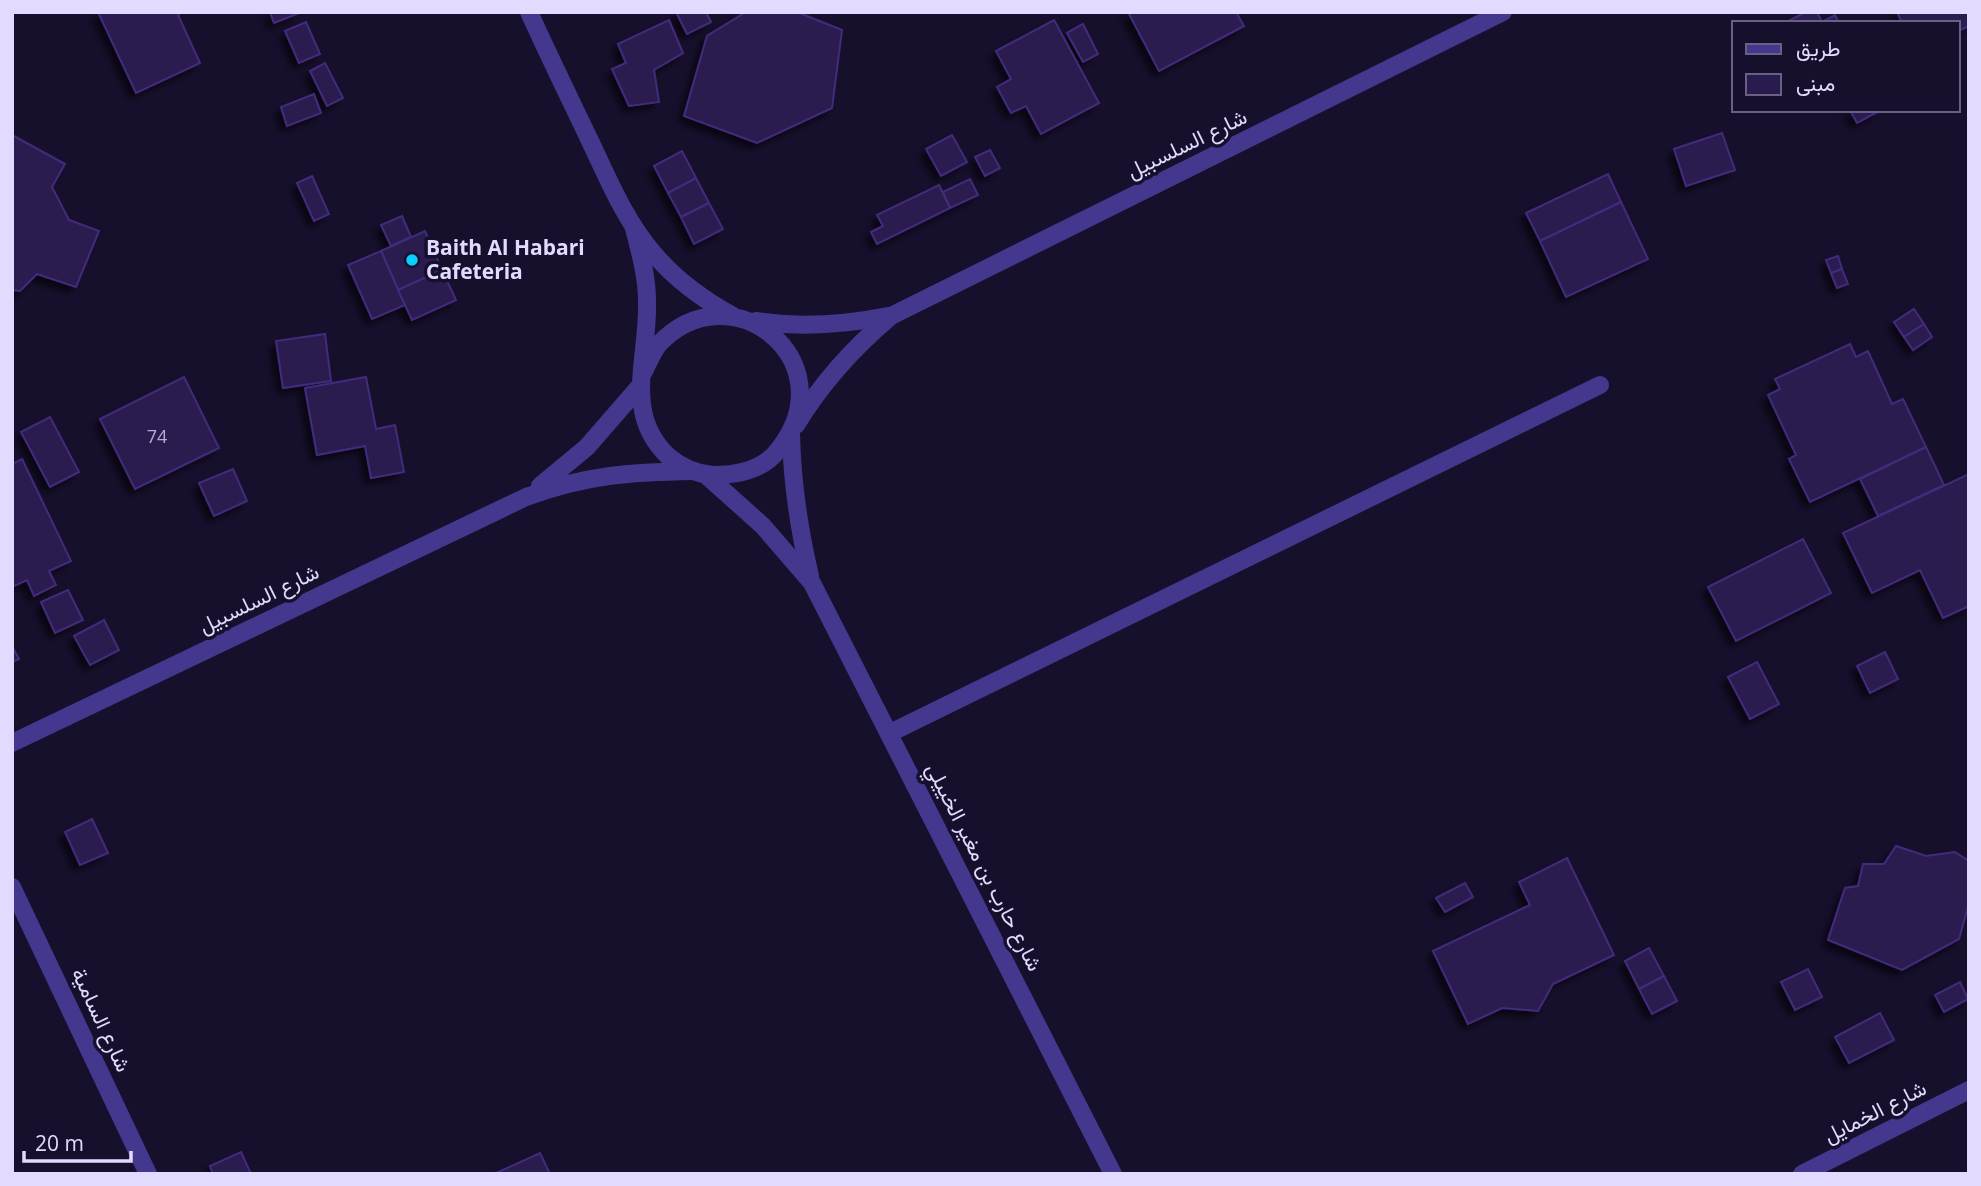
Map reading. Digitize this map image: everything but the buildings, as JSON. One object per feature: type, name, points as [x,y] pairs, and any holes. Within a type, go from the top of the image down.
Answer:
[{"type":"street","points":[[529,12],[604,171],[634,228],[654,255],[705,301],[768,331],[786,350],[798,373],[801,399],[793,429],[776,454],[755,468],[731,475],[700,473],[674,461],[658,447],[647,428],[641,408],[647,299],[643,263],[634,228]]},
{"type":"street","name":"شارع السلسبيل","points":[[740,318],[782,325],[818,326],[891,316],[1503,12]]},
{"type":"street","name":"شارع السلسبيل","points":[[793,429],[815,394],[838,365],[891,316]]},
{"type":"street","points":[[642,380],[657,347],[678,327],[705,317],[740,318]]},
{"type":"street","name":"شارع السلسبيل","points":[[526,497],[587,447],[642,380]]},
{"type":"street","points":[[890,733],[1600,385]]},
{"type":"street","name":"شارع حارب بن مغير الخييلي","points":[[793,429],[795,496],[812,583]]},
{"type":"street","name":"شارع السلسبيل","points":[[12,743],[526,497],[566,483],[608,474],[700,473]]},
{"type":"street","name":"شارع حارب بن مغير الخييلي","points":[[700,473],[762,526],[812,583],[1113,1174]]},
{"type":"street","name":"شارع السامية","points":[[12,887],[148,1174]]},
{"type":"street","name":"شارع الخمايل","points":[[1802,1174],[1969,1090]]},
{"type":"place","name":"Baith Al Habari Cafeteria","points":[[412,260]]}]
